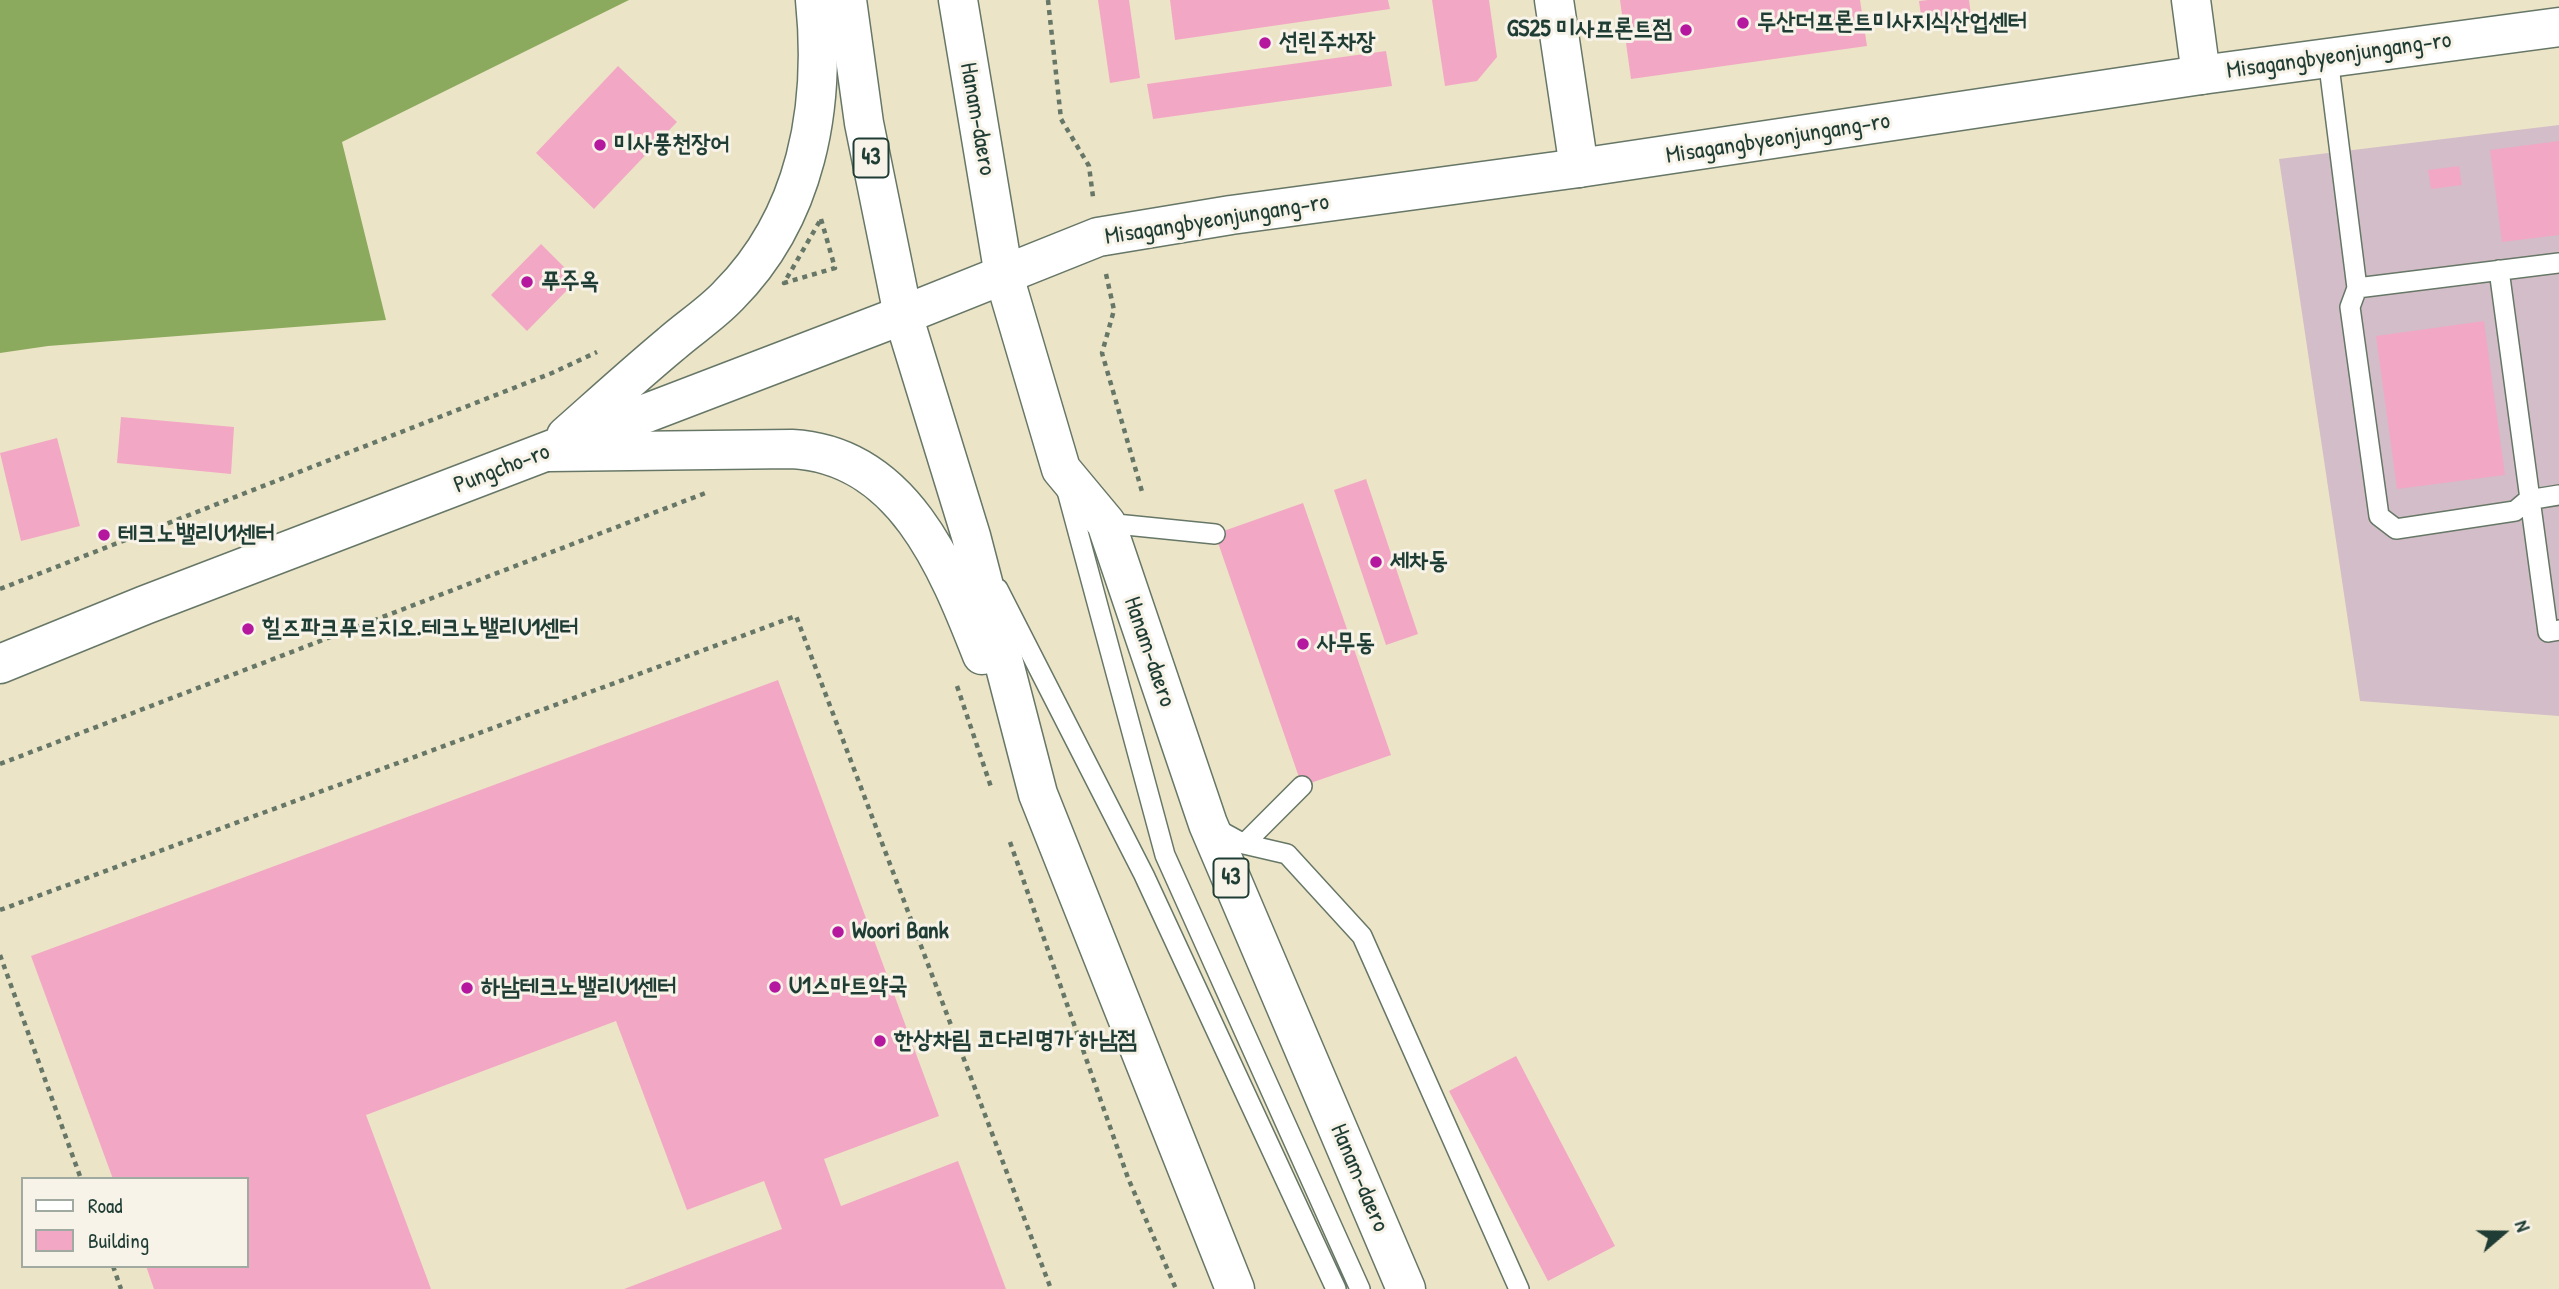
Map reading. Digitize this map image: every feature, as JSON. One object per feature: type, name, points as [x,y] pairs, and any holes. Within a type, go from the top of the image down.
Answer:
[{"type":"main road","points":[[548,452],[728,296],[755,264],[785,216],[808,154],[818,102],[815,0]]},
{"type":"main road","name":"43","points":[[847,0],[863,123],[903,316],[971,536],[1038,794],[1235,1289]]},
{"type":"main road","name":"Hanam-daero","points":[[958,0],[1004,276],[1061,469],[1106,523],[1208,824],[1406,1289]]},
{"type":"main road","points":[[1554,0],[1579,168]]},
{"type":"main road","points":[[2191,0],[2201,75]]},
{"type":"main road","name":"Misagangbyeonjungang-ro","points":[[1004,276],[1098,237],[1231,215],[1579,168],[2201,75],[2559,27]]},
{"type":"main road","name":"Pungcho-ro","points":[[0,664],[145,605],[1004,276]]},
{"type":"main road","points":[[548,452],[817,450],[858,467],[887,489],[917,520],[935,550],[976,640],[1038,794]]},
{"type":"lane","points":[[2328,58],[2357,288],[2350,307],[2379,516],[2396,529],[2515,511],[2528,500],[2559,495]]},
{"type":"lane","points":[[2357,288],[2559,263]]},
{"type":"lane","points":[[2499,270],[2528,500],[2549,632],[2559,630]]},
{"type":"lane","points":[[1061,469],[1165,855],[1360,1289]]},
{"type":"lane","points":[[1106,523],[1214,534]]},
{"type":"lane","points":[[971,536],[1144,875],[1336,1289]]},
{"type":"lane","points":[[1244,844],[1302,786]]},
{"type":"lane","points":[[1208,824],[1244,844],[1287,854],[1362,936],[1519,1289]]},
{"type":"path","points":[[1048,0],[1061,119],[1089,166],[1098,237],[1114,310],[1102,353],[1152,528]]},
{"type":"path","points":[[0,589],[539,378],[602,350]]},
{"type":"path","points":[[0,764],[718,488]]},
{"type":"path","points":[[0,910],[796,616],[1051,1289]]},
{"type":"path","points":[[955,680],[994,794]]},
{"type":"path","points":[[1008,834],[1128,1178],[1176,1289]]},
{"type":"path","points":[[0,954],[80,1177]]},
{"type":"path","points":[[114,1268],[121,1289]]},
{"type":"shaded area","points":[[2559,125],[2559,716],[2360,701],[2279,159]]},
{"type":"green space","points":[[0,0],[629,0],[342,142],[386,320],[48,346],[0,353]]},
{"type":"building","points":[[1098,0],[1129,0],[1140,78],[1110,83]]},
{"type":"building","points":[[1170,0],[1388,0],[1390,9],[1175,40]]},
{"type":"building","points":[[1432,0],[1489,0],[1497,57],[1477,81],[1445,86]]},
{"type":"building","name":"두산더프론트미사지식산업센터","points":[[1620,0],[1860,0],[1867,46],[1631,79]]},
{"type":"building","points":[[1969,0],[1972,23],[1923,30],[1919,1]]},
{"type":"building","points":[[1386,51],[1392,86],[1153,119],[1147,84]]},
{"type":"building","points":[[618,66],[677,122],[594,209],[536,153]]},
{"type":"building","points":[[2559,141],[2559,235],[2502,242],[2490,150]]},
{"type":"building","points":[[2459,166],[2462,185],[2431,189],[2428,170]]},
{"type":"building","points":[[541,244],[577,280],[527,331],[491,295]]},
{"type":"building","points":[[2484,321],[2505,475],[2397,489],[2376,336]]},
{"type":"building","points":[[121,417],[234,427],[231,474],[117,463]]},
{"type":"building","points":[[57,438],[80,526],[21,541],[0,453]]},
{"type":"building","name":"세차동","points":[[1366,479],[1418,634],[1386,645],[1334,490]]},
{"type":"building","name":"사무동","points":[[1303,503],[1391,755],[1302,786],[1215,534]]},
{"type":"building","name":"하남테크노밸리U1센터","points":[[778,680],[939,1116],[824,1159],[841,1206],[958,1161],[1006,1289],[624,1289],[782,1229],[764,1181],[687,1210],[616,1021],[366,1115],[431,1289],[154,1289],[147,1268],[248,1268],[248,1177],[112,1177],[31,956]]},
{"type":"building","points":[[1516,1056],[1615,1246],[1548,1281],[1449,1091]]},
{"type":"place","name":"두산더프론트미사지식산업센터","points":[[1743,23]]},
{"type":"place","name":"GS25 미사프론트점","points":[[1686,30]]},
{"type":"place","name":"선린주차장","points":[[1265,43]]},
{"type":"place","name":"미사풍천장어","points":[[600,145]]},
{"type":"place","name":"푸주옥","points":[[527,282]]},
{"type":"place","name":"테크노밸리U1센터","points":[[104,535]]},
{"type":"place","name":"세차동","points":[[1376,562]]},
{"type":"place","name":"힐즈파크푸르지오.테크노밸리U1센터","points":[[248,629]]},
{"type":"place","name":"사무동","points":[[1303,644]]},
{"type":"place","name":"Woori Bank","points":[[838,932]]},
{"type":"place","name":"U1스마트약국","points":[[775,987]]},
{"type":"place","name":"하남테크노밸리U1센터","points":[[467,988]]},
{"type":"place","name":"한상차림 코다리명가 하남점","points":[[880,1041]]}]
